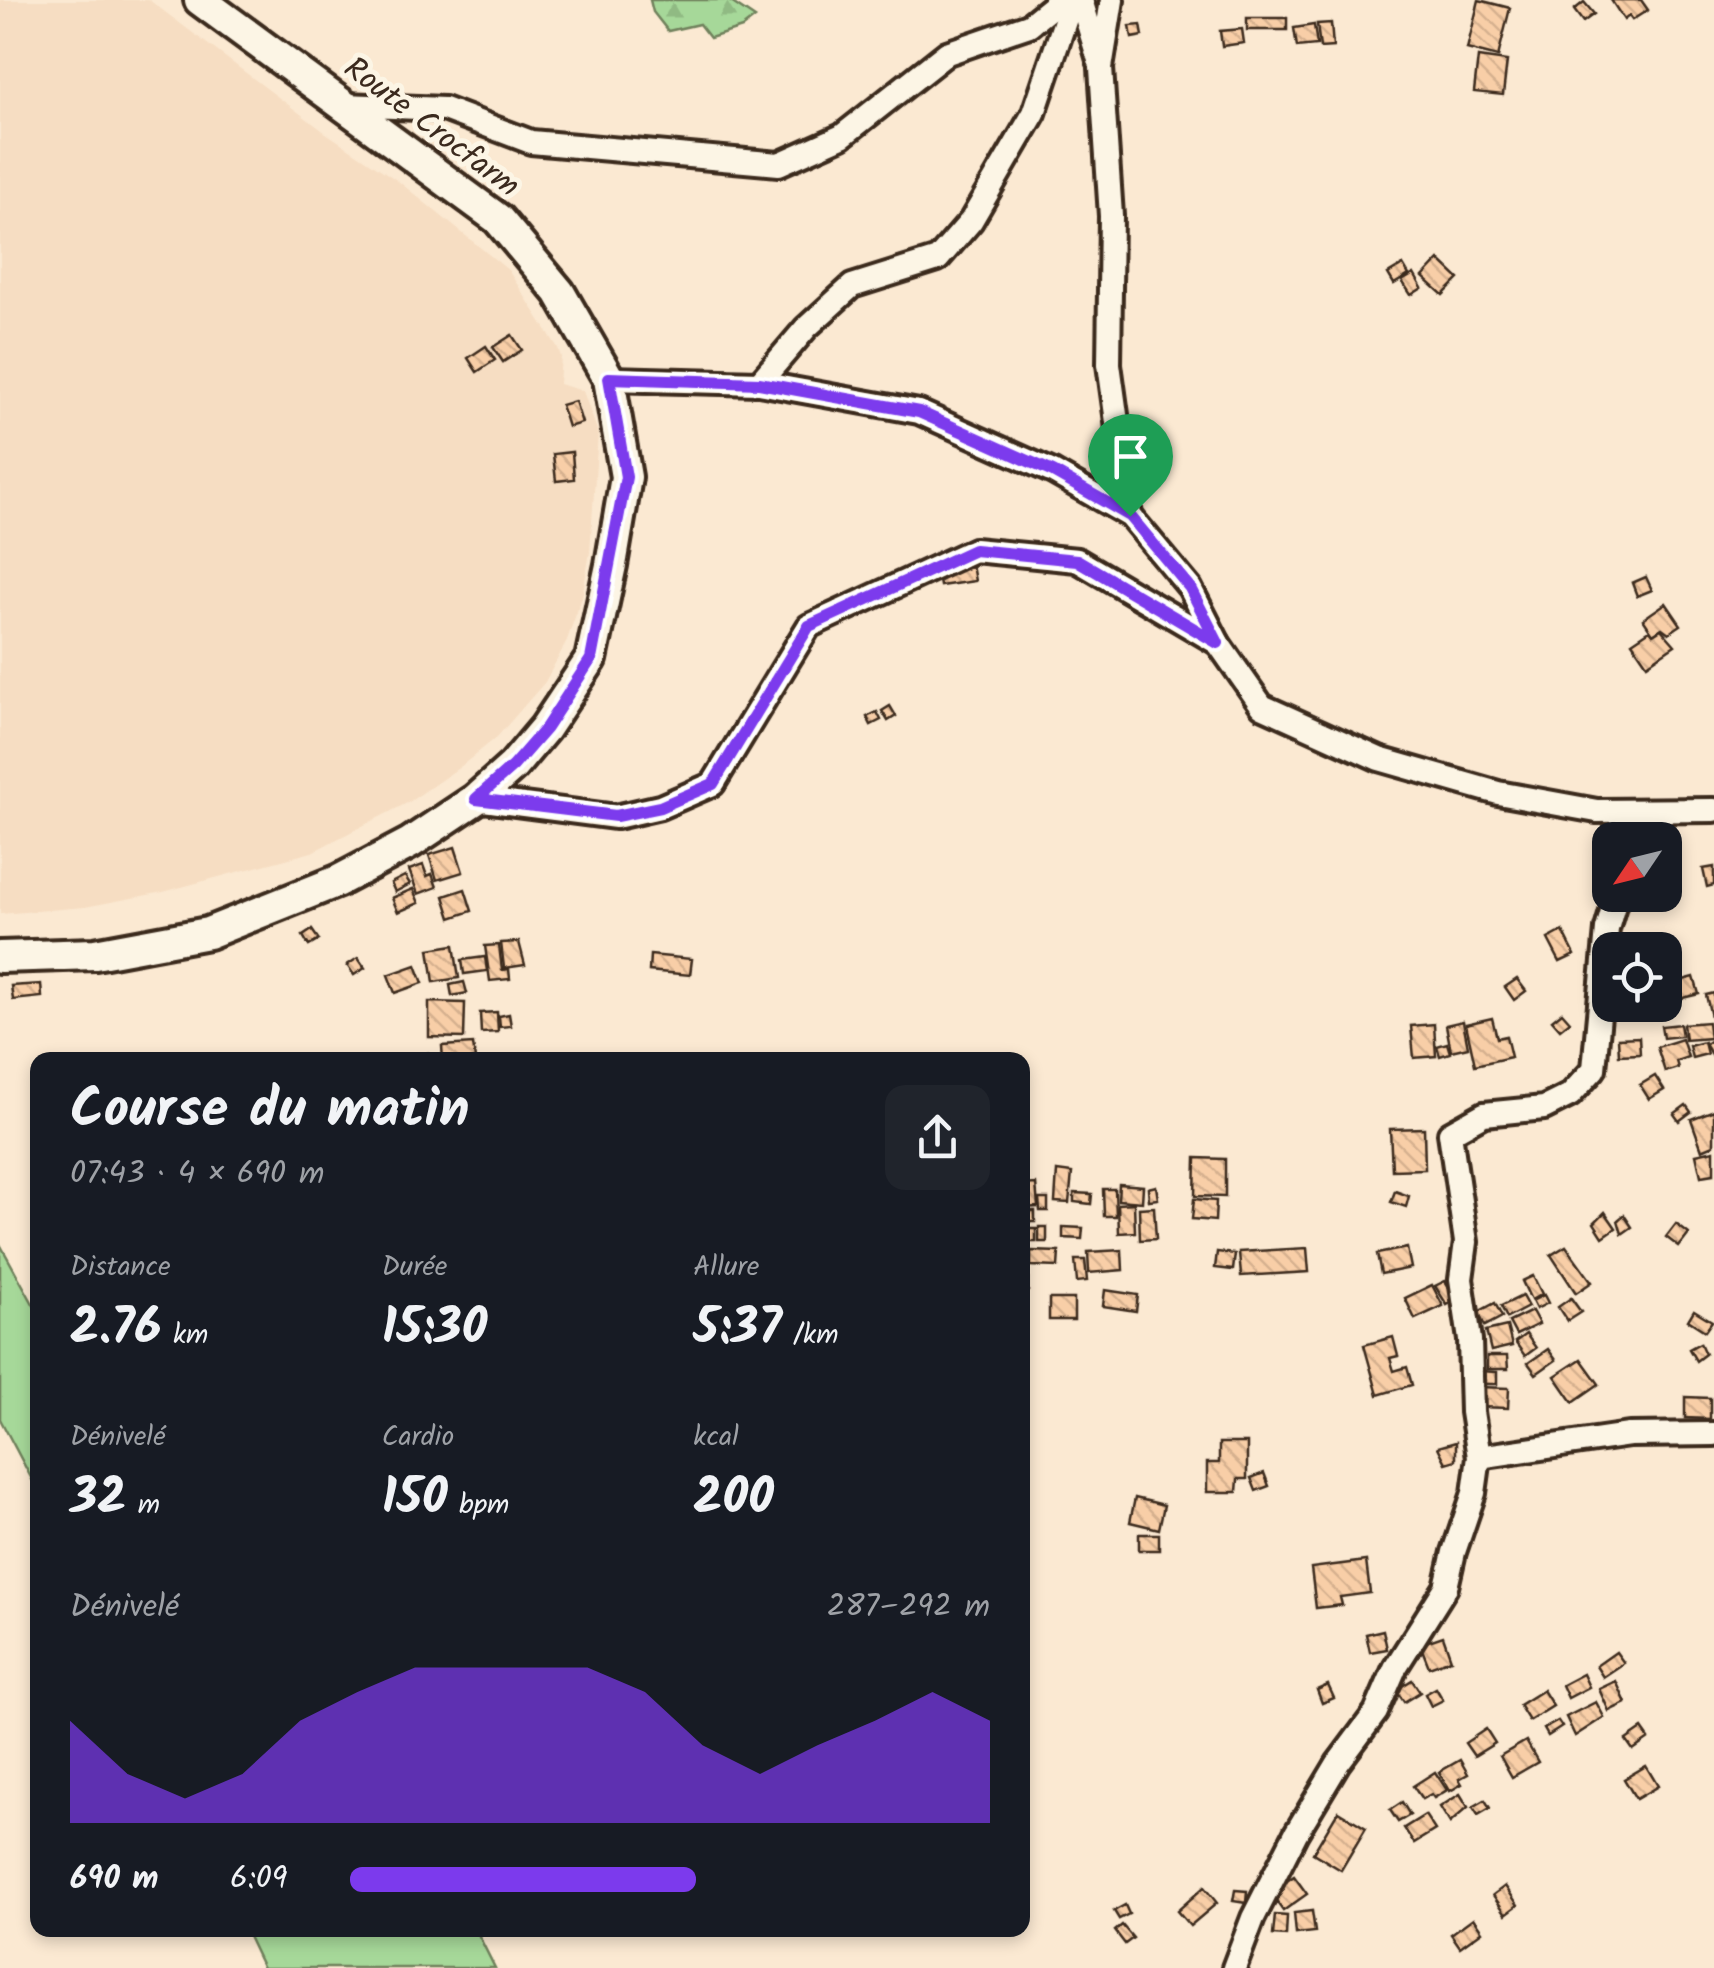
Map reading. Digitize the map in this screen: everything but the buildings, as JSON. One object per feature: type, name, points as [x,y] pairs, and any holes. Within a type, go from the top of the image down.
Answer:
[{"type":"street","name":"Route Crocfarm","points":[[0,957],[95,954],[208,933],[338,881],[410,843],[476,799],[513,766],[546,728],[591,659],[626,477],[609,378],[558,292],[498,218],[200,0]]},
{"type":"street","points":[[344,105],[444,109],[531,142],[779,164],[842,136],[947,52],[1029,25],[1060,0]]},
{"type":"street","points":[[759,383],[806,328],[852,286],[938,258],[970,221],[1034,113],[1072,0]]},
{"type":"street","points":[[1080,0],[1101,68]]},
{"type":"street","points":[[1112,0],[1101,68],[1111,216],[1109,364],[1130,516]]},
{"type":"street","points":[[609,378],[759,383],[919,412],[1053,472],[1130,516],[1190,588],[1218,643],[1262,706],[1380,759],[1515,796],[1597,811],[1714,810]]},
{"type":"street","points":[[476,799],[616,816],[660,807],[713,784],[809,626],[974,550],[1077,560],[1218,643]]},
{"type":"street","points":[[1650,822],[1655,812]]},
{"type":"street","points":[[1234,1968],[1253,1918],[1296,1832],[1338,1763],[1376,1712],[1395,1668],[1446,1588],[1474,1493],[1479,1457],[1462,1279],[1466,1242],[1450,1133],[1484,1114],[1544,1108],[1570,1096],[1594,1068],[1607,929],[1612,912]]},
{"type":"street","points":[[1479,1457],[1629,1435],[1714,1434]]},
{"type":"shaded area","points":[[0,0],[149,0],[326,133],[398,181],[508,270],[558,348],[559,384],[583,391],[598,433],[590,552],[582,597],[566,643],[545,682],[497,737],[460,767],[409,802],[312,852],[163,892],[85,907],[0,914]]},
{"type":"green space","points":[[650,0],[728,0],[755,18],[742,28],[710,38],[699,24],[668,31],[653,12]]},
{"type":"green space","points":[[0,1244],[30,1298],[30,1476],[0,1419]]},
{"type":"green space","points":[[248,1937],[480,1937],[495,1968],[263,1968]]},
{"type":"route","points":[[609,378],[759,383],[919,412],[1053,472],[1130,516],[1190,588],[1218,643],[1077,560],[974,550],[809,626],[713,784],[660,807],[616,816],[476,799],[513,766],[546,728],[591,659],[626,477],[609,378]]}]
